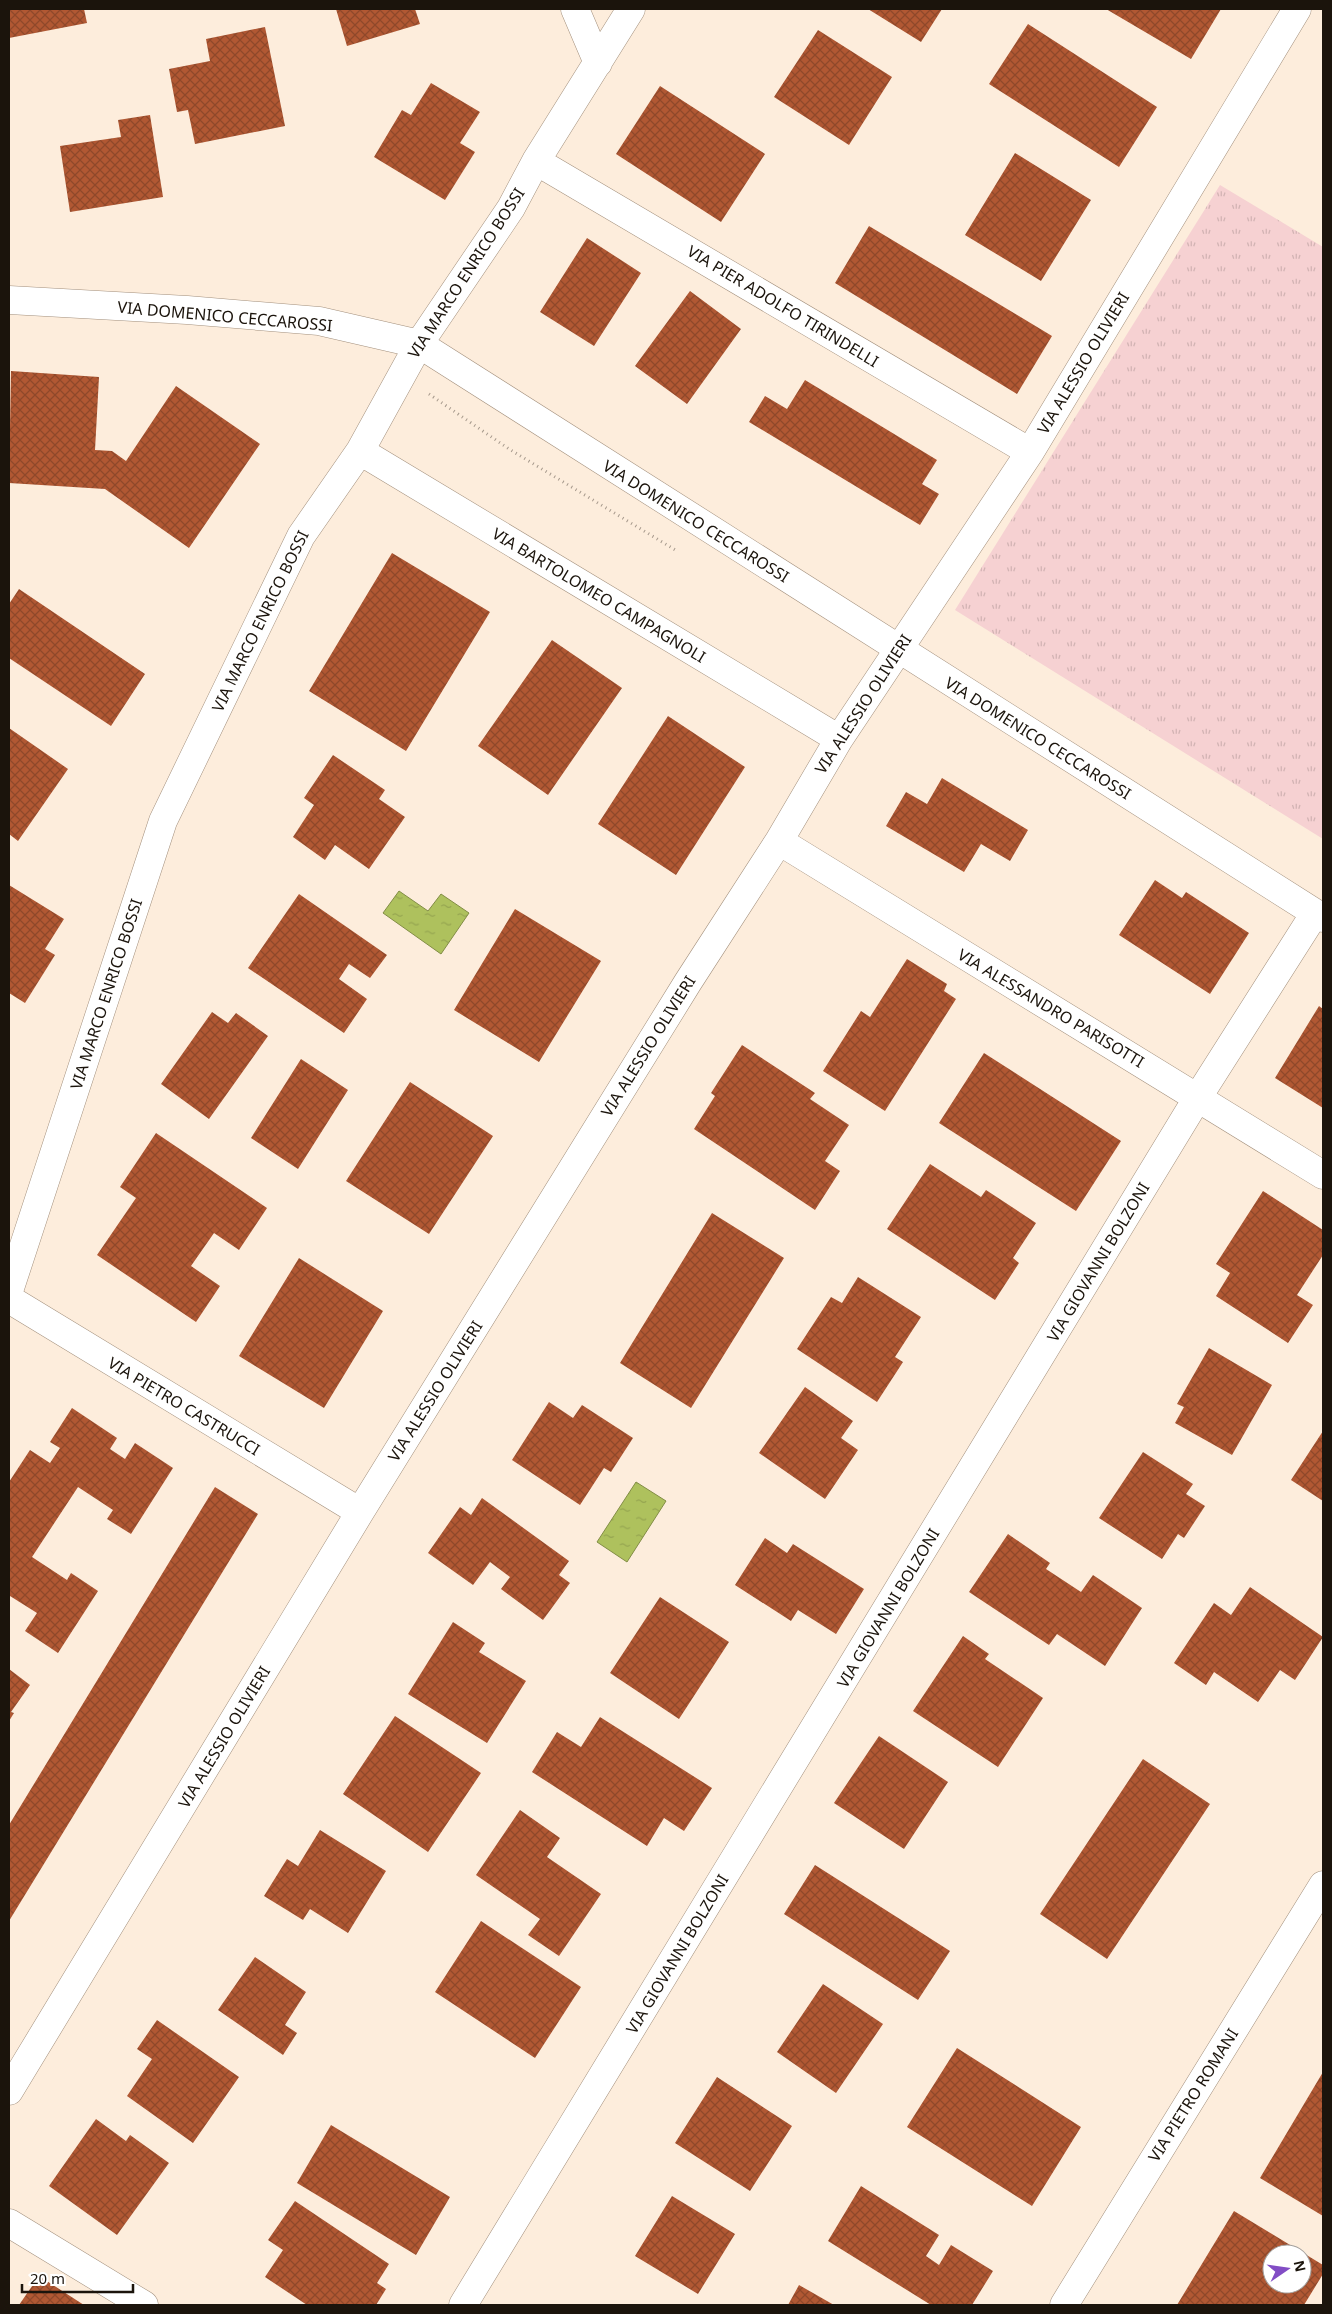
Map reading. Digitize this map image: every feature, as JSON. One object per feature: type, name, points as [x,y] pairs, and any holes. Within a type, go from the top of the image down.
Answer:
[{"type":"street","points":[[575,9],[598,62]]},
{"type":"street","name":"VIA MARCO ENRICO BOSSI","points":[[9,1291],[163,821],[301,536],[360,451],[419,344],[511,208],[536,161],[631,9]]},
{"type":"street","name":"VIA ALESSIO OLIVIERI","points":[[9,2091],[360,1512],[688,982],[779,841],[838,739],[1030,452],[1297,9]]},
{"type":"street","name":"VIA PIER ADOLFO TIRINDELLI","points":[[536,161],[1030,452]]},
{"type":"street","name":"VIA DOMENICO CECCAROSSI","points":[[9,300],[187,310],[319,321],[419,344],[898,650],[1319,915]]},
{"type":"street","name":"VIA BARTOLOMEO CAMPAGNOLI","points":[[360,451],[838,739]]},
{"type":"street","name":"VIA ALESSANDRO PARISOTTI","points":[[779,841],[1323,1175]]},
{"type":"street","name":"VIA GIOVANNI BOLZONI","points":[[463,2305],[1198,1097],[1319,915]]},
{"type":"street","name":"VIA PIETRO CASTRUCCI","points":[[9,1299],[360,1512]]},
{"type":"street","name":"VIA PIETRO ROMANI","points":[[1064,2305],[1323,1885]]},
{"type":"street","points":[[9,2223],[144,2305]]},
{"type":"path","points":[[402,376],[509,449],[678,551]]},
{"type":"green space","points":[[1220,185],[1323,247],[1323,839],[955,610]]},
{"type":"water","points":[[399,891],[428,911],[441,894],[469,913],[441,954],[383,913]]},
{"type":"water","points":[[636,1482],[666,1501],[627,1562],[597,1542]]},
{"type":"building","points":[[9,9],[84,9],[87,23],[9,38]]},
{"type":"building","points":[[336,9],[415,9],[420,24],[347,46]]},
{"type":"building","points":[[868,9],[942,9],[921,42]]},
{"type":"building","points":[[1106,9],[1221,9],[1191,59]]},
{"type":"building","points":[[1028,24],[1157,107],[1119,167],[989,84]]},
{"type":"building","points":[[265,27],[285,126],[195,144],[188,110],[177,112],[169,69],[210,61],[206,39]]},
{"type":"building","points":[[818,30],[892,77],[849,145],[774,97]]},
{"type":"building","points":[[431,83],[480,112],[460,143],[475,152],[445,200],[374,157],[402,110],[411,115]]},
{"type":"building","points":[[660,86],[765,154],[721,222],[616,154]]},
{"type":"building","points":[[150,115],[163,197],[70,212],[60,146],[121,137],[118,120]]},
{"type":"building","points":[[1015,153],[1091,200],[1041,281],[965,235]]},
{"type":"building","points":[[869,226],[1052,336],[1017,394],[835,283]]},
{"type":"building","points":[[587,238],[641,273],[594,346],[540,312]]},
{"type":"building","points":[[690,291],[741,329],[687,404],[635,366]]},
{"type":"building","points":[[11,371],[99,377],[95,450],[112,451],[126,461],[176,386],[260,444],[189,548],[105,489],[9,483]]},
{"type":"building","points":[[805,380],[937,460],[922,484],[939,494],[920,525],[749,422],[765,396],[787,409]]},
{"type":"building","points":[[392,553],[490,612],[406,751],[309,691]]},
{"type":"building","points":[[19,589],[145,674],[111,726],[9,658],[9,604]]},
{"type":"building","points":[[552,640],[622,688],[548,795],[478,746]]},
{"type":"building","points":[[668,716],[745,767],[676,875],[598,824]]},
{"type":"building","points":[[9,728],[68,769],[18,841],[9,834]]},
{"type":"building","points":[[333,755],[385,790],[379,799],[405,817],[369,869],[335,845],[325,860],[293,837],[314,805],[304,798]]},
{"type":"building","points":[[942,778],[1028,830],[1010,861],[981,844],[964,872],[886,826],[906,792],[927,804]]},
{"type":"building","points":[[1155,880],[1182,898],[1186,892],[1249,933],[1210,994],[1119,935]]},
{"type":"building","points":[[9,885],[64,919],[45,949],[55,955],[25,1003],[9,993]]},
{"type":"building","points":[[299,894],[387,955],[370,978],[349,964],[339,979],[367,999],[344,1033],[248,968]]},
{"type":"building","points":[[515,909],[601,961],[539,1062],[454,1010]]},
{"type":"building","points":[[907,959],[947,984],[944,991],[956,999],[885,1111],[823,1071],[861,1011],[870,1017]]},
{"type":"building","points":[[1319,1006],[1323,1009],[1323,1108],[1275,1078]]},
{"type":"building","points":[[212,1012],[228,1023],[236,1013],[268,1036],[209,1119],[161,1084]]},
{"type":"building","points":[[742,1045],[815,1093],[810,1099],[849,1125],[825,1161],[840,1171],[815,1210],[694,1129],[715,1096],[711,1093]]},
{"type":"building","points":[[984,1053],[1121,1141],[1076,1211],[939,1123]]},
{"type":"building","points":[[301,1059],[348,1090],[298,1169],[251,1138]]},
{"type":"building","points":[[410,1082],[493,1136],[429,1234],[346,1181]]},
{"type":"building","points":[[156,1133],[267,1208],[239,1250],[214,1233],[191,1266],[220,1286],[196,1322],[97,1255],[136,1198],[120,1187]]},
{"type":"building","points":[[930,1164],[981,1197],[986,1190],[1036,1223],[1013,1258],[1019,1263],[995,1300],[887,1229]]},
{"type":"building","points":[[1263,1191],[1323,1230],[1323,1255],[1297,1295],[1313,1305],[1288,1343],[1216,1296],[1230,1273],[1216,1264]]},
{"type":"building","points":[[712,1213],[784,1258],[691,1408],[620,1363]]},
{"type":"building","points":[[299,1258],[383,1311],[324,1408],[239,1356]]},
{"type":"building","points":[[858,1277],[921,1317],[895,1357],[903,1362],[877,1402],[797,1349],[831,1297],[842,1303]]},
{"type":"building","points":[[1209,1348],[1272,1385],[1232,1455],[1175,1423],[1184,1407],[1177,1404]]},
{"type":"building","points":[[805,1387],[853,1421],[841,1438],[858,1450],[825,1499],[759,1453]]},
{"type":"building","points":[[549,1402],[573,1418],[582,1405],[633,1438],[611,1472],[604,1468],[580,1505],[512,1460]]},
{"type":"building","points":[[72,1408],[117,1438],[110,1449],[125,1459],[135,1443],[173,1468],[131,1534],[107,1519],[113,1510],[78,1487],[32,1557],[67,1580],[71,1573],[98,1591],[58,1653],[25,1631],[37,1613],[10,1596],[9,1598],[9,1482],[30,1450],[50,1463],[60,1448],[50,1442]]},
{"type":"building","points":[[1323,1431],[1323,1501],[1291,1480]]},
{"type":"building","points":[[1143,1452],[1193,1484],[1186,1494],[1205,1506],[1184,1538],[1178,1534],[1162,1559],[1099,1518]]},
{"type":"building","points":[[215,1487],[258,1514],[9,1921],[9,1825]]},
{"type":"building","points":[[482,1498],[569,1561],[559,1575],[570,1583],[543,1620],[501,1589],[510,1577],[490,1562],[473,1585],[428,1553],[460,1507],[471,1515]]},
{"type":"building","points":[[1008,1534],[1050,1563],[1046,1569],[1081,1592],[1093,1575],[1142,1608],[1105,1666],[1057,1634],[1049,1645],[969,1592]]},
{"type":"building","points":[[765,1538],[787,1553],[793,1544],[864,1589],[836,1634],[798,1610],[791,1621],[735,1585]]},
{"type":"building","points":[[1250,1587],[1323,1637],[1295,1680],[1280,1670],[1258,1702],[1214,1672],[1206,1685],[1174,1663],[1214,1603],[1231,1615]]},
{"type":"building","points":[[660,1597],[729,1642],[679,1719],[610,1673]]},
{"type":"building","points":[[453,1622],[485,1643],[479,1652],[526,1681],[487,1743],[408,1694]]},
{"type":"building","points":[[963,1636],[989,1654],[985,1659],[1043,1698],[998,1767],[913,1711]]},
{"type":"building","points":[[9,1669],[30,1685],[11,1712],[14,1713],[9,1721]]},
{"type":"building","points":[[395,1716],[481,1773],[428,1852],[343,1794]]},
{"type":"building","points":[[600,1717],[712,1788],[684,1831],[664,1818],[647,1846],[532,1772],[557,1732],[581,1747]]},
{"type":"building","points":[[879,1736],[948,1782],[904,1849],[834,1803]]},
{"type":"building","points":[[1143,1759],[1210,1804],[1107,1959],[1040,1914]]},
{"type":"building","points":[[520,1810],[560,1838],[547,1857],[601,1894],[559,1956],[528,1935],[540,1919],[476,1875]]},
{"type":"building","points":[[320,1830],[386,1871],[348,1933],[310,1909],[303,1920],[264,1896],[287,1859],[298,1866]]},
{"type":"building","points":[[815,1865],[950,1951],[918,2000],[784,1914]]},
{"type":"building","points":[[481,1921],[581,1987],[535,2058],[435,1992]]},
{"type":"building","points":[[255,1957],[306,1992],[285,2025],[297,2033],[283,2055],[218,2010]]},
{"type":"building","points":[[823,1984],[883,2024],[836,2093],[777,2052]]},
{"type":"building","points":[[157,2020],[239,2077],[193,2143],[127,2096],[152,2059],[137,2049]]},
{"type":"building","points":[[957,2048],[1081,2127],[1032,2206],[907,2127]]},
{"type":"building","points":[[1323,2072],[1323,2216],[1260,2178]]},
{"type":"building","points":[[717,2077],[792,2126],[750,2191],[675,2143]]},
{"type":"building","points":[[96,2119],[126,2141],[130,2135],[169,2163],[117,2235],[49,2186]]},
{"type":"building","points":[[331,2125],[450,2197],[416,2255],[297,2183]]},
{"type":"building","points":[[861,2186],[939,2235],[926,2256],[939,2265],[951,2245],[993,2271],[972,2305],[931,2305],[828,2241]]},
{"type":"building","points":[[672,2196],[735,2234],[698,2294],[635,2256]]},
{"type":"building","points":[[295,2201],[389,2264],[377,2283],[386,2289],[376,2305],[307,2305],[265,2277],[283,2250],[268,2240]]},
{"type":"building","points":[[1234,2211],[1288,2244],[1262,2244],[1262,2294],[1311,2294],[1304,2305],[1177,2305]]},
{"type":"building","points":[[1312,2258],[1323,2265],[1323,2274],[1312,2292]]},
{"type":"building","points":[[39,2276],[84,2305],[19,2305]]},
{"type":"building","points":[[799,2285],[834,2305],[788,2305]]}]
